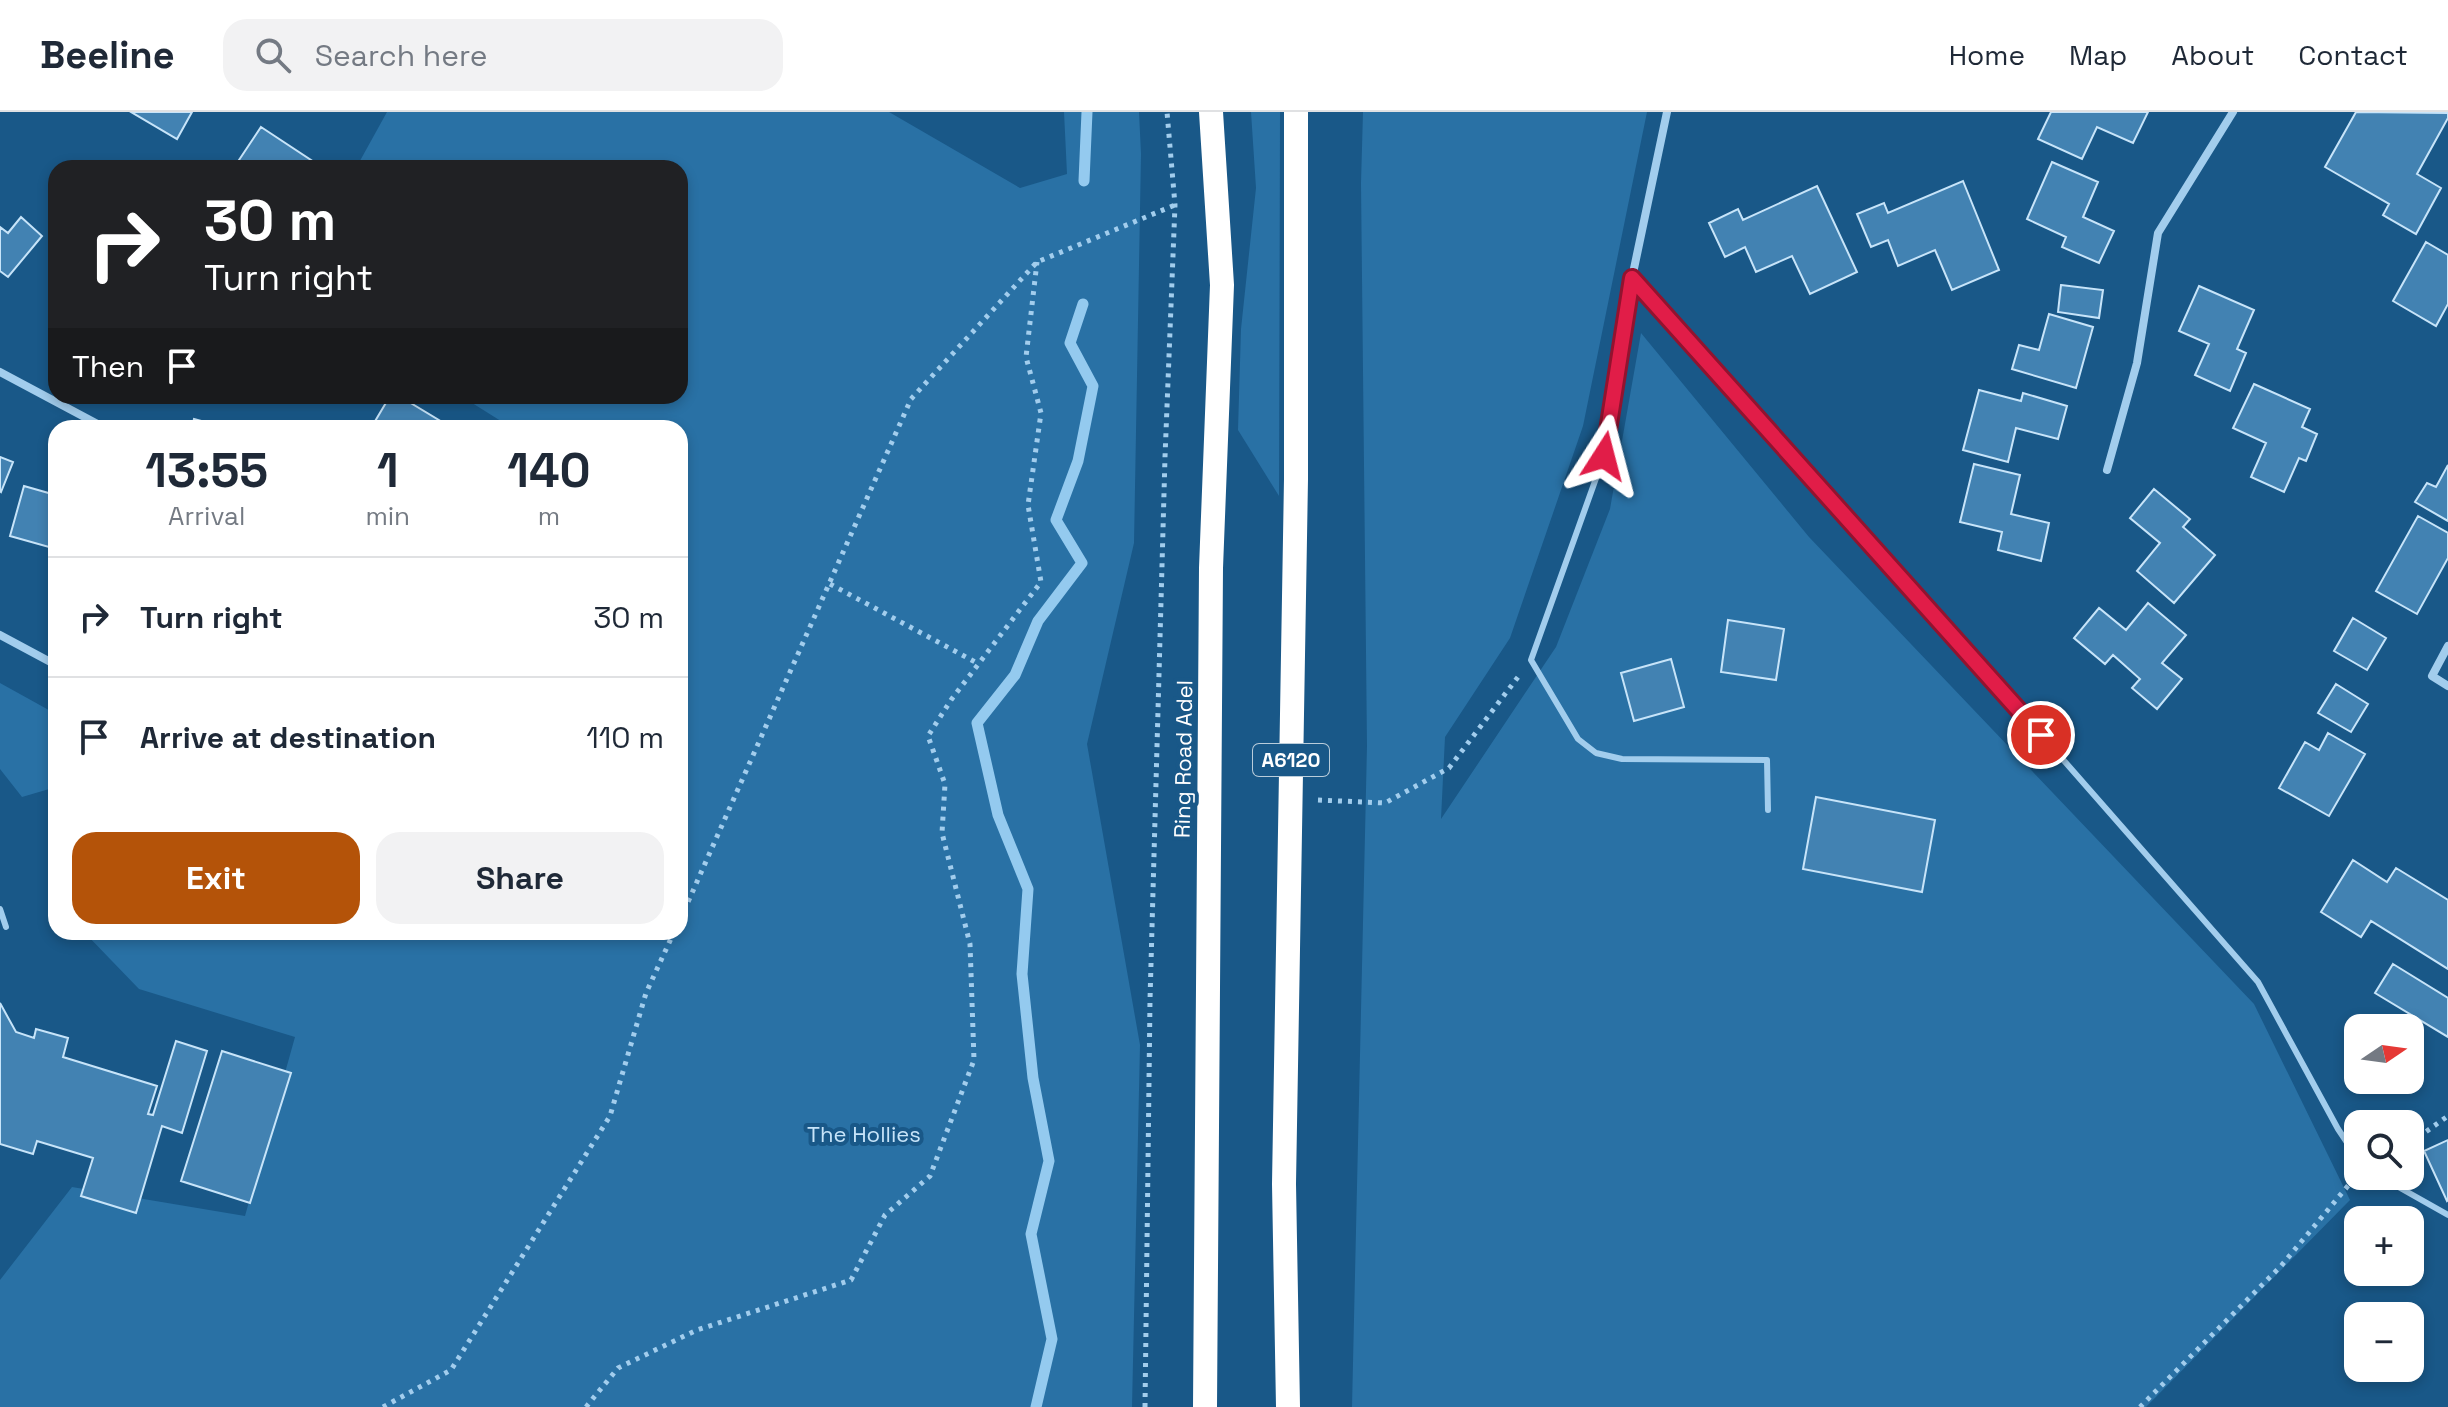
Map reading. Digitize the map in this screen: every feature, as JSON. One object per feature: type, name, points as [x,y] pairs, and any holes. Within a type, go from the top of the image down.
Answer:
[{"type":"highway","name":"Ring Road Adel","points":[[1205,1407],[1211,568],[1222,285],[1211,112]]},
{"type":"highway","name":"A6120","points":[[1288,1407],[1284,1184],[1296,479],[1296,112]]},
{"type":"street","points":[[1604,456],[1632,278],[1667,112]]},
{"type":"street","points":[[2107,470],[2137,363],[2158,233],[2233,112]]},
{"type":"street","points":[[0,372],[48,398]]},
{"type":"street","points":[[60,404],[90,420]]},
{"type":"street","points":[[0,635],[48,661]]},
{"type":"street","points":[[2448,646],[2432,676],[2448,686]]},
{"type":"lane","points":[[1632,278],[1992,679],[2258,982],[2344,1138]]},
{"type":"lane","points":[[1604,456],[1531,660],[1578,739],[1596,753],[1622,759],[1767,760],[1768,810]]},
{"type":"lane","points":[[0,909],[6,927]]},
{"type":"lane","points":[[2404,1190],[2448,1215]]},
{"type":"path","points":[[1145,1407],[1152,952],[1175,205],[1167,112]]},
{"type":"path","points":[[688,902],[911,399],[1037,262],[1175,205]]},
{"type":"path","points":[[586,1407],[618,1368],[697,1330],[851,1280],[885,1215],[930,1176],[974,1060],[970,944],[942,833],[945,784],[928,736],[951,700],[1041,582],[1028,505],[1041,413],[1026,357],[1037,262]]},
{"type":"path","points":[[830,584],[979,664]]},
{"type":"path","points":[[1290,799],[1385,803],[1449,768],[1531,660]]},
{"type":"path","points":[[383,1407],[451,1370],[610,1116],[646,993],[670,940]]},
{"type":"path","points":[[2424,1133],[2448,1116]]},
{"type":"path","points":[[2140,1407],[2281,1266],[2345,1190]]},
{"type":"green space","name":"The Hollies","points":[[387,112],[889,112],[1020,188],[1067,174],[1064,112],[1139,112],[1141,154],[1134,543],[1087,744],[1140,1045],[1132,1407],[0,1407],[0,1280],[72,1187],[245,1216],[295,1037],[139,989],[92,940],[688,940],[688,420],[499,420],[474,404],[688,404],[688,160],[360,160]]},
{"type":"green space","points":[[1251,112],[1280,112],[1279,496],[1238,430],[1241,329],[1256,188]]},
{"type":"green space","points":[[1363,112],[1647,112],[1583,426],[1510,638],[1445,737],[1441,819],[1556,647],[1610,509],[1641,333],[1809,537],[2254,1004],[2350,1200],[2146,1407],[1352,1407],[1367,746],[1361,183]]},
{"type":"green space","points":[[0,683],[48,710],[48,789],[22,797],[0,769]]},
{"type":"building","points":[[131,112],[192,112],[177,139]]},
{"type":"building","points":[[2051,112],[2148,112],[2133,143],[2097,127],[2082,159],[2038,139]]},
{"type":"building","points":[[2356,112],[2448,113],[2417,174],[2441,188],[2416,234],[2383,215],[2389,204],[2325,167]]},
{"type":"building","points":[[261,127],[311,160],[239,160]]},
{"type":"building","points":[[2052,162],[2098,182],[2083,217],[2114,231],[2099,263],[2062,247],[2066,237],[2027,219]]},
{"type":"building","points":[[1963,181],[1999,270],[1952,290],[1935,250],[1898,266],[1888,240],[1871,247],[1857,214],[1884,203],[1888,213]]},
{"type":"building","points":[[1817,186],[1857,272],[1810,294],[1792,256],[1756,272],[1745,247],[1725,257],[1709,223],[1738,209],[1743,220]]},
{"type":"building","points":[[21,217],[42,236],[8,277],[0,271],[0,227],[8,233]]},
{"type":"building","points":[[2426,242],[2448,255],[2448,304],[2436,326],[2393,301]]},
{"type":"building","points":[[2061,285],[2103,290],[2099,318],[2058,312]]},
{"type":"building","points":[[2199,286],[2254,310],[2237,349],[2246,353],[2230,391],[2195,375],[2209,344],[2179,331]]},
{"type":"building","points":[[2049,314],[2093,327],[2076,388],[2012,369],[2019,345],[2039,350]]},
{"type":"building","points":[[2254,384],[2310,409],[2302,427],[2317,434],[2306,461],[2299,458],[2284,492],[2251,477],[2266,443],[2233,428]]},
{"type":"building","points":[[1979,390],[2021,401],[2023,393],[2067,406],[2058,439],[2016,428],[2008,462],[1963,450]]},
{"type":"building","points":[[385,404],[412,404],[439,420],[376,420]]},
{"type":"building","points":[[0,457],[13,462],[1,492],[0,491]]},
{"type":"building","points":[[1974,464],[2020,475],[2011,514],[2049,523],[2041,561],[1998,550],[2002,532],[1960,522]]},
{"type":"building","points":[[2448,465],[2448,521],[2415,502],[2427,483],[2436,487]]},
{"type":"building","points":[[24,486],[48,493],[48,547],[10,536]]},
{"type":"building","points":[[2154,489],[2190,519],[2183,527],[2215,555],[2174,603],[2137,571],[2160,543],[2130,518]]},
{"type":"building","points":[[2418,516],[2448,533],[2448,558],[2417,614],[2376,591]]},
{"type":"building","points":[[2148,603],[2186,635],[2162,663],[2182,679],[2157,709],[2132,688],[2140,679],[2113,655],[2105,664],[2074,638],[2099,608],[2126,630]]},
{"type":"building","points":[[2353,618],[2386,638],[2367,670],[2334,651]]},
{"type":"building","points":[[1728,620],[1784,629],[1776,680],[1721,672]]},
{"type":"building","points":[[1671,659],[1684,707],[1634,721],[1621,673]]},
{"type":"building","points":[[2336,684],[2368,704],[2351,732],[2318,713]]},
{"type":"building","points":[[2328,733],[2365,754],[2329,816],[2279,788],[2305,742],[2319,750]]},
{"type":"building","points":[[1816,797],[1935,820],[1922,892],[1803,869]]},
{"type":"building","points":[[2353,860],[2387,882],[2396,868],[2448,900],[2448,969],[2371,921],[2361,937],[2321,912]]},
{"type":"building","points":[[2393,964],[2448,998],[2448,1037],[2424,1023],[2424,1014],[2410,1014],[2375,993]]},
{"type":"building","points":[[0,1003],[16,1032],[34,1038],[36,1029],[68,1038],[63,1057],[157,1086],[148,1114],[153,1115],[176,1041],[207,1051],[182,1133],[162,1126],[136,1213],[81,1196],[93,1158],[37,1141],[33,1154],[0,1144]]},
{"type":"building","points":[[222,1051],[291,1073],[250,1203],[181,1181]]},
{"type":"building","points":[[2448,1140],[2447,1201],[2424,1151]]},
{"type":"waterway","points":[[1084,181],[1087,112]]},
{"type":"waterway","points":[[1036,1407],[1052,1339],[1031,1234],[1049,1161],[1033,1078],[1022,974],[1028,889],[998,815],[977,723],[1015,675],[1038,621],[1082,563],[1056,520],[1078,461],[1093,386],[1070,343],[1083,304]]},
{"type":"route","points":[[1604,456],[1632,278],[2041,735]]}]
